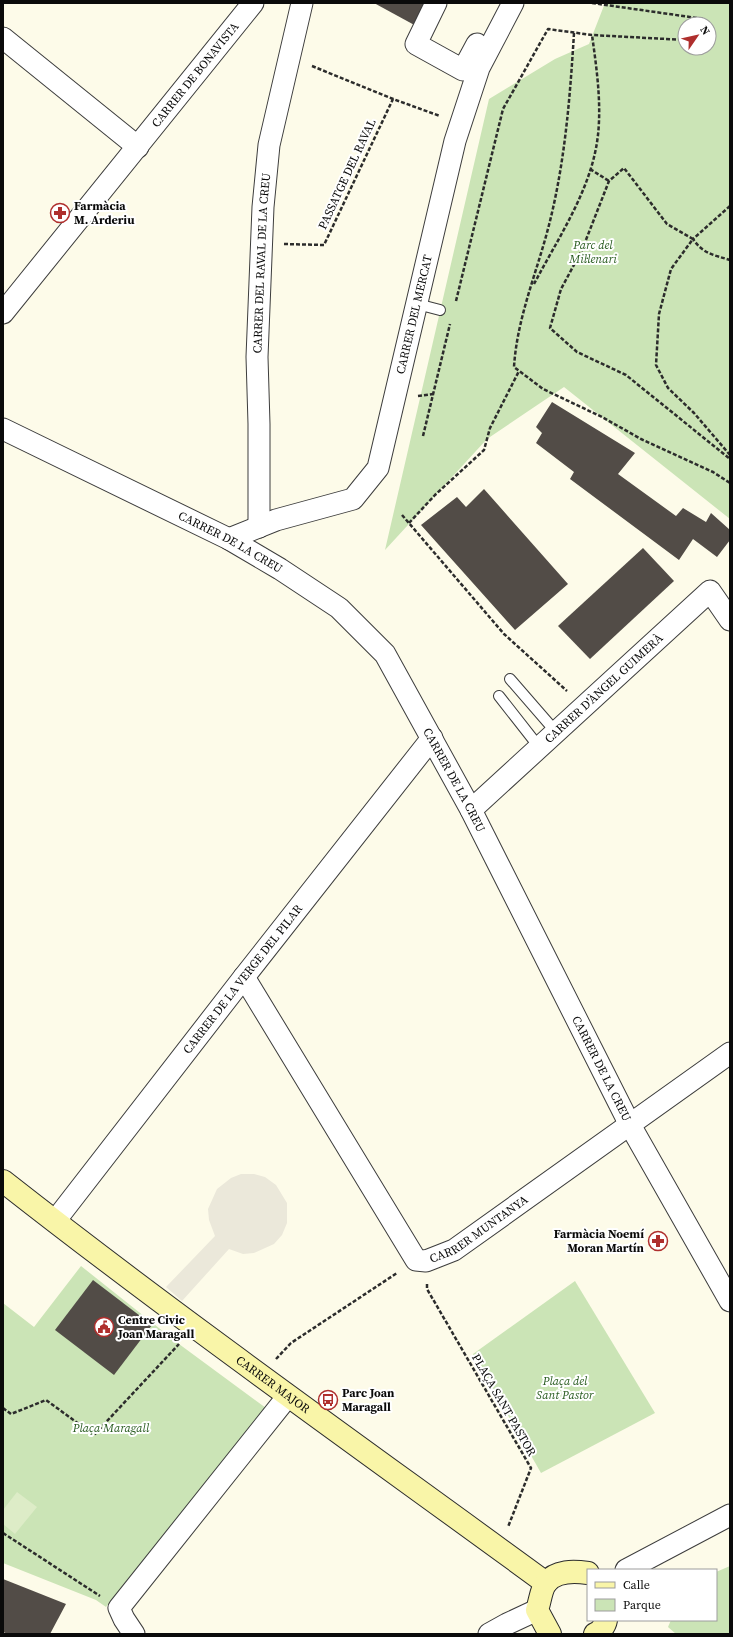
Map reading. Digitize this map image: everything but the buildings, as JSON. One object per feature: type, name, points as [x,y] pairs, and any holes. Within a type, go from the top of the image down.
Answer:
[{"type":"street","name":"CARRER DE BONAVISTA","points":[[3,313],[253,3]]},
{"type":"street","name":"CARRER DEL RAVAL DE LA CREU","points":[[259,527],[259,424],[257,357],[263,207],[269,145],[302,3]]},
{"type":"street","points":[[436,3],[416,44],[463,70],[498,3]]},
{"type":"street","name":"CARRER DEL MERCAT","points":[[230,539],[276,520],[353,499],[378,468],[456,141],[479,68],[513,3]]},
{"type":"street","points":[[3,38],[138,147]]},
{"type":"street","name":"CARRER DE LA CREU","points":[[3,429],[230,539],[280,569],[339,608],[385,654],[471,810],[630,1125],[730,1301]]},
{"type":"street","name":"CARRER D'ÀNGEL GUIMERÀ","points":[[471,810],[710,591],[730,620]]},
{"type":"street","name":"CARRER DE LA VERGE DEL PILAR","points":[[55,1221],[432,738]]},
{"type":"street","name":"CARRER MUNTANYA","points":[[244,977],[416,1260],[426,1262],[454,1250],[730,1053]]},
{"type":"street","name":"CARRER MAJOR","points":[[3,1181],[288,1396],[546,1583]]},
{"type":"street","points":[[134,1634],[119,1608],[288,1396]]},
{"type":"street","points":[[628,1569],[730,1515]]},
{"type":"street","points":[[489,1634],[537,1610],[546,1583],[557,1574],[575,1571],[587,1573]]},
{"type":"street","points":[[537,1610],[550,1634]]},
{"type":"lane","points":[[417,304],[440,310]]},
{"type":"lane","points":[[510,679],[556,732]]},
{"type":"lane","points":[[499,696],[539,747]]},
{"type":"path","points":[[592,3],[683,16]]},
{"type":"path","points":[[455,306],[503,109],[548,29],[592,35],[677,40]]},
{"type":"path","points":[[574,33],[570,94],[560,180],[549,226],[516,344],[514,367],[543,389],[602,417],[641,439],[713,472],[730,483]]},
{"type":"path","points":[[530,291],[583,192],[596,148],[598,124],[598,81],[592,35]]},
{"type":"path","points":[[290,57],[392,99],[445,118]]},
{"type":"path","name":"PASSATGE DEL RAVAL","points":[[262,244],[324,245],[392,99]]},
{"type":"path","points":[[730,260],[710,254],[700,249],[693,240],[668,224],[624,168],[609,181],[582,250],[561,289],[550,328],[577,352],[626,375],[730,459]]},
{"type":"path","points":[[590,169],[609,181]]},
{"type":"path","points":[[730,206],[693,240],[671,269],[659,314],[656,365],[668,388],[694,413],[730,455]]},
{"type":"path","points":[[423,436],[451,321]]},
{"type":"path","points":[[409,523],[435,495],[484,450],[490,428],[519,371]]},
{"type":"path","points":[[414,396],[433,394]]},
{"type":"path","points":[[402,515],[504,634],[584,706]]},
{"type":"path","points":[[260,1375],[291,1343],[416,1260]]},
{"type":"path","name":"PLAÇA SANT PASTOR","points":[[427,1290],[531,1468],[499,1549]]},
{"type":"path","points":[[3,1408],[11,1414],[46,1400],[94,1435],[179,1344],[194,1325]]},
{"type":"path","points":[[3,1533],[119,1608]]},
{"type":"green space","name":"Parc del Mil·lenari","points":[[605,3],[730,3],[730,519],[564,387],[487,439],[385,550],[489,99],[555,59],[589,44]]},
{"type":"green space","name":"Plaça Maragall","points":[[81,1266],[179,1344],[266,1408],[106,1607],[96,1600],[3,1563],[3,1303],[34,1327]]},
{"type":"green space","name":"Plaça del Sant Pastor","points":[[575,1281],[655,1413],[541,1473],[473,1354]]},
{"type":"green space","points":[[17,1492],[37,1507],[15,1534],[3,1524],[3,1510]]},
{"type":"green space","points":[[730,1566],[730,1634],[676,1634],[668,1627],[671,1621],[717,1621],[717,1572]]},
{"type":"shaded area","points":[[241,1174],[254,1174],[265,1177],[276,1185],[287,1203],[287,1223],[282,1235],[274,1244],[254,1253],[243,1254],[229,1249],[182,1301],[166,1287],[215,1236],[209,1220],[208,1209],[217,1189],[231,1178]]},
{"type":"place","name":"Farmàcia M. Arderiu","points":[[60,213]]},
{"type":"place","name":"Farmàcia Noemí Moran Martín","points":[[658,1241]]},
{"type":"place","name":"Centre Civic Joan Maragall","points":[[104,1327]]},
{"type":"place","name":"Parc Joan Maragall","points":[[328,1400]]}]
